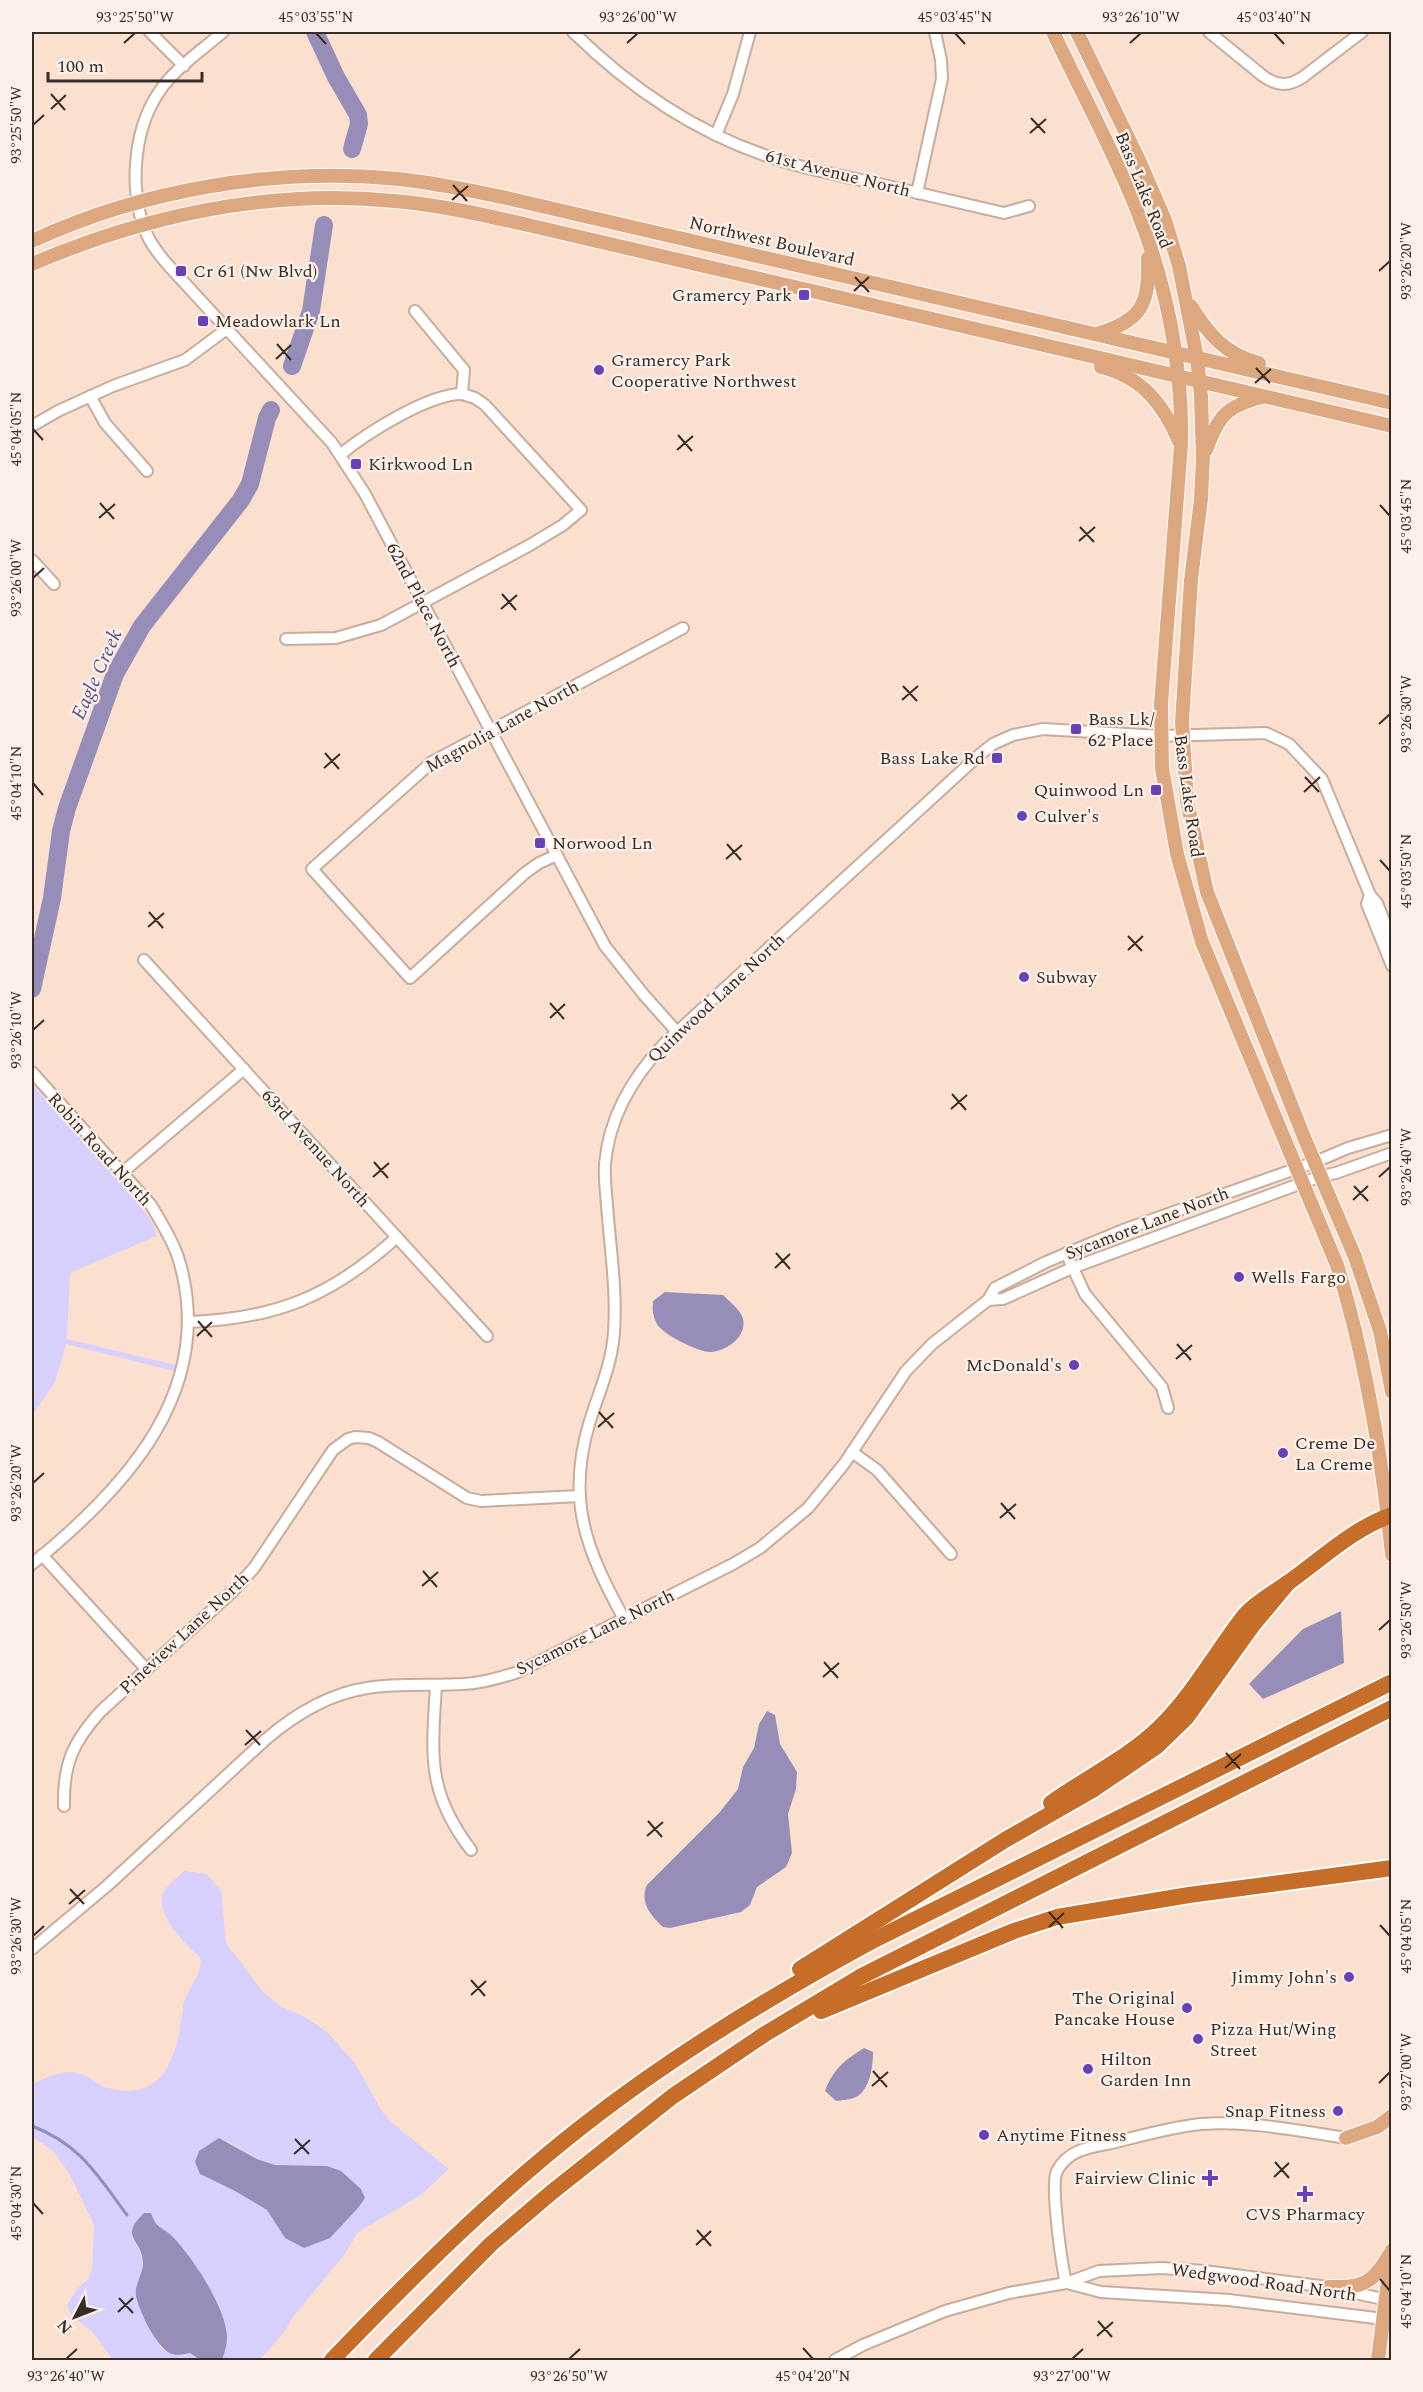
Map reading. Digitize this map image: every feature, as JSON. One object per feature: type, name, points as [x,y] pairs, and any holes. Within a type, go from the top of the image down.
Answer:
[{"type":"highway","points":[[332,2361],[434,2255],[474,2218],[584,2125],[733,2011],[1005,1840],[1094,1789],[1156,1748],[1186,1718],[1252,1626],[1287,1584],[1347,1539],[1390,1516]]},
{"type":"highway","points":[[636,2086],[725,2025],[800,1980],[876,1939],[1392,1682]]},
{"type":"highway","points":[[376,2361],[457,2277],[552,2192],[674,2096],[765,2034],[860,1977],[1392,1707]]},
{"type":"highway","points":[[765,2034],[954,1955],[1057,1917],[1189,1894],[1392,1868]]},
{"type":"main road","name":"Bass Lake Road","points":[[1053,32],[1138,212],[1165,296],[1175,352],[1181,445],[1162,674],[1161,736],[1162,768],[1177,854],[1202,942],[1298,1168],[1337,1265],[1352,1312],[1390,1516],[1392,1555]]},
{"type":"main road","name":"Bass Lake Road","points":[[1077,32],[1139,160],[1165,220],[1186,299],[1197,358],[1203,458],[1184,667],[1182,736],[1187,801],[1208,892],[1355,1257],[1374,1310],[1392,1392]]},
{"type":"main road","name":"Northwest Boulevard","points":[[32,241],[78,222],[139,203],[214,186],[284,178],[347,176],[399,180],[502,197],[1392,403]]},
{"type":"main road","points":[[32,264],[94,239],[202,210],[266,201],[328,198],[394,201],[452,208],[1392,426]]},
{"type":"main road","points":[[1095,334],[1122,325],[1141,308],[1148,280],[1147,238]]},
{"type":"main road","points":[[694,263],[700,257],[712,255],[856,288],[881,285]]},
{"type":"main road","points":[[1186,299],[1206,330],[1233,354],[1256,363],[1349,385],[1368,398]]},
{"type":"main road","points":[[1001,334],[1018,347],[1116,370],[1137,382],[1162,407],[1181,445]]},
{"type":"main road","points":[[1203,458],[1217,423],[1224,414],[1242,402],[1265,396]]},
{"type":"main road","points":[[1346,2138],[1377,2127],[1392,2116]]},
{"type":"main road","points":[[1328,2287],[1353,2287],[1366,2283],[1378,2272],[1391,2250]]},
{"type":"main road","points":[[1378,2361],[1387,2319],[1391,2250]]},
{"type":"street","points":[[150,32],[184,66]]},
{"type":"street","name":"62nd Place North","points":[[222,32],[159,92],[144,128],[136,164],[139,203],[148,237],[160,255],[340,454],[365,494],[605,946],[677,1032]]},
{"type":"street","name":"61st Avenue North","points":[[573,32],[636,87],[675,113],[716,135],[763,155],[1004,213],[1029,206]]},
{"type":"street","points":[[716,135],[733,94],[750,32]]},
{"type":"street","points":[[917,193],[942,79],[941,60],[935,32]]},
{"type":"street","points":[[1209,32],[1263,76],[1272,82],[1284,85],[1294,83],[1303,77],[1362,32]]},
{"type":"street","points":[[415,311],[464,370],[462,394]]},
{"type":"street","points":[[32,426],[90,396],[185,360],[228,328]]},
{"type":"street","points":[[286,639],[310,641],[336,638],[360,633],[381,625],[530,545],[563,525],[581,510],[485,405],[475,398],[462,394],[445,396],[390,421],[340,454]]},
{"type":"street","points":[[90,396],[105,423],[147,471]]},
{"type":"street","points":[[32,560],[54,584]]},
{"type":"street","name":"Magnolia Lane North","points":[[556,855],[525,873],[410,978],[312,869],[426,766],[683,628]]},
{"type":"street","name":"Quinwood Lane North","points":[[624,1619],[588,1543],[581,1519],[579,1496],[579,1470],[583,1446],[609,1365],[614,1334],[614,1288],[605,1161],[617,1113],[629,1089],[647,1063],[677,1032],[978,756],[993,744],[1012,735],[1043,729],[1161,736],[1266,733],[1289,744],[1322,779],[1370,895]]},
{"type":"street","points":[[1370,895],[1377,903],[1392,941]]},
{"type":"street","points":[[1370,895],[1367,904],[1392,966]]},
{"type":"street","name":"63rd Avenue North","points":[[144,960],[487,1336]]},
{"type":"street","points":[[123,1172],[244,1069]]},
{"type":"street","name":"Robin Road North","points":[[32,1072],[151,1205],[166,1230],[177,1256],[189,1322],[181,1373],[172,1401],[152,1437],[110,1492],[84,1519],[32,1564]]},
{"type":"street","name":"Sycamore Lane North","points":[[32,1949],[108,1885],[264,1740],[309,1708],[351,1692],[387,1686],[475,1683],[518,1672],[760,1548],[808,1508],[828,1486],[889,1394],[916,1361],[932,1344],[988,1300],[995,1288],[1066,1253],[1123,1230],[1315,1162],[1348,1148],[1392,1135]]},
{"type":"street","name":"Sycamore Lane North","points":[[988,1300],[1003,1299],[1072,1268],[1321,1176],[1392,1153]]},
{"type":"street","points":[[189,1322],[236,1319],[269,1313],[299,1302],[328,1289],[356,1272],[397,1238]]},
{"type":"street","points":[[1066,1253],[1093,1305],[1157,1379],[1162,1387],[1168,1408]]},
{"type":"street","name":"Pineview Lane North","points":[[64,1806],[63,1779],[74,1747],[87,1727],[101,1711],[232,1592],[254,1568],[333,1450],[348,1439],[362,1437],[378,1442],[453,1491],[474,1500],[579,1496]]},
{"type":"street","points":[[852,1452],[877,1470],[951,1554]]},
{"type":"street","points":[[42,1555],[147,1670]]},
{"type":"street","points":[[436,1685],[432,1730],[436,1782],[447,1814],[471,1850]]},
{"type":"street","points":[[1066,2283],[1062,2266],[1055,2187],[1056,2174],[1069,2155],[1083,2149],[1203,2124],[1230,2124],[1346,2138]]},
{"type":"street","name":"Wedgwood Road North","points":[[835,2361],[863,2345],[945,2311],[999,2296],[1066,2283],[1099,2271],[1162,2268],[1204,2271],[1328,2287],[1389,2300]]},
{"type":"street","name":"Wedgwood Road North","points":[[1066,2283],[1101,2292],[1229,2300],[1387,2319]]},
{"type":"shaded area","points":[[32,1084],[134,1197],[153,1223],[157,1236],[70,1273],[67,1339],[176,1365],[174,1371],[66,1344],[55,1382],[32,1416]]},
{"type":"shaded area","points":[[665,1292],[723,1295],[742,1316],[744,1323],[740,1336],[729,1346],[710,1352],[681,1342],[660,1328],[653,1313],[653,1301]]},
{"type":"shaded area","points":[[1341,1611],[1344,1663],[1263,1699],[1249,1684],[1303,1629]]},
{"type":"shaded area","points":[[767,1711],[775,1715],[780,1744],[797,1772],[796,1789],[788,1814],[792,1853],[786,1867],[757,1887],[750,1905],[741,1912],[670,1928],[663,1927],[645,1903],[647,1885],[719,1813],[738,1789],[743,1767],[754,1748],[759,1724]]},
{"type":"shaded area","points":[[184,1871],[207,1874],[221,1890],[226,1943],[264,1993],[280,2006],[303,2016],[330,2035],[355,2063],[381,2110],[390,2121],[449,2169],[421,2195],[358,2232],[345,2254],[260,2360],[222,2360],[227,2338],[218,2303],[193,2262],[171,2235],[156,2225],[132,2238],[142,2259],[142,2271],[135,2295],[161,2348],[174,2355],[190,2353],[200,2360],[113,2360],[93,2333],[71,2315],[67,2305],[92,2270],[94,2225],[69,2173],[52,2150],[32,2137],[32,2085],[50,2076],[78,2073],[105,2087],[128,2091],[144,2088],[156,2081],[166,2070],[177,2041],[184,2001],[201,1964],[200,1957],[172,1927],[162,1908],[161,1899],[164,1891]],"holes":[[[227,2141],[258,2159],[275,2165],[327,2166],[341,2171],[361,2189],[358,2208],[343,2224],[285,2238],[267,2210],[219,2182]]]},
{"type":"shaded area","points":[[864,2048],[873,2052],[871,2071],[865,2089],[856,2097],[836,2101],[825,2091],[828,2083],[840,2066]]},
{"type":"shaded area","points":[[219,2138],[257,2159],[275,2165],[327,2166],[341,2171],[361,2189],[365,2198],[330,2238],[304,2248],[285,2238],[267,2210],[200,2174],[195,2162],[199,2151]]},
{"type":"shaded area","points":[[144,2213],[151,2213],[157,2225],[180,2245],[215,2298],[227,2338],[222,2360],[200,2360],[190,2353],[172,2354],[160,2345],[150,2329],[136,2296],[143,2265],[140,2249],[132,2234],[136,2222]]},
{"type":"waterway","name":"Eagle Creek","points":[[315,32],[336,77],[358,115],[359,124],[352,149]]},
{"type":"waterway","name":"Eagle Creek","points":[[292,366],[311,311],[324,225]]},
{"type":"waterway","name":"Eagle Creek","points":[[32,989],[52,898],[61,831],[67,808],[115,674],[142,626],[241,500],[250,484],[271,410]]},
{"type":"waterway","name":"Eagle Creek","points":[[32,2126],[49,2133],[76,2152],[97,2174],[127,2215]]},
{"type":"place","name":"Cr 61 (Nw Blvd)","points":[[181,271]]},
{"type":"place","name":"Gramercy Park","points":[[804,295]]},
{"type":"place","name":"Meadowlark Ln","points":[[203,321]]},
{"type":"place","name":"Gramercy Park Cooperative Northwest","points":[[599,370]]},
{"type":"place","name":"Kirkwood Ln","points":[[356,464]]},
{"type":"place","name":"Bass Lk/ 62 Place","points":[[1076,729]]},
{"type":"place","name":"Bass Lake Rd","points":[[997,758]]},
{"type":"place","name":"Quinwood Ln","points":[[1156,790]]},
{"type":"place","name":"Culver's","points":[[1022,816]]},
{"type":"place","name":"Norwood Ln","points":[[540,843]]},
{"type":"place","name":"Subway","points":[[1024,977]]},
{"type":"place","name":"Wells Fargo","points":[[1239,1277]]},
{"type":"place","name":"McDonald's","points":[[1074,1365]]},
{"type":"place","name":"Creme De La Creme","points":[[1283,1453]]},
{"type":"place","name":"Jimmy John's","points":[[1349,1977]]},
{"type":"place","name":"The Original Pancake House","points":[[1187,2008]]},
{"type":"place","name":"Pizza Hut/Wing Street","points":[[1198,2039]]},
{"type":"place","name":"Hilton Garden Inn","points":[[1088,2069]]},
{"type":"place","name":"Snap Fitness","points":[[1338,2111]]},
{"type":"place","name":"Anytime Fitness","points":[[984,2135]]},
{"type":"place","name":"Fairview Clinic","points":[[1210,2178]]},
{"type":"place","name":"CVS Pharmacy","points":[[1305,2194]]}]
